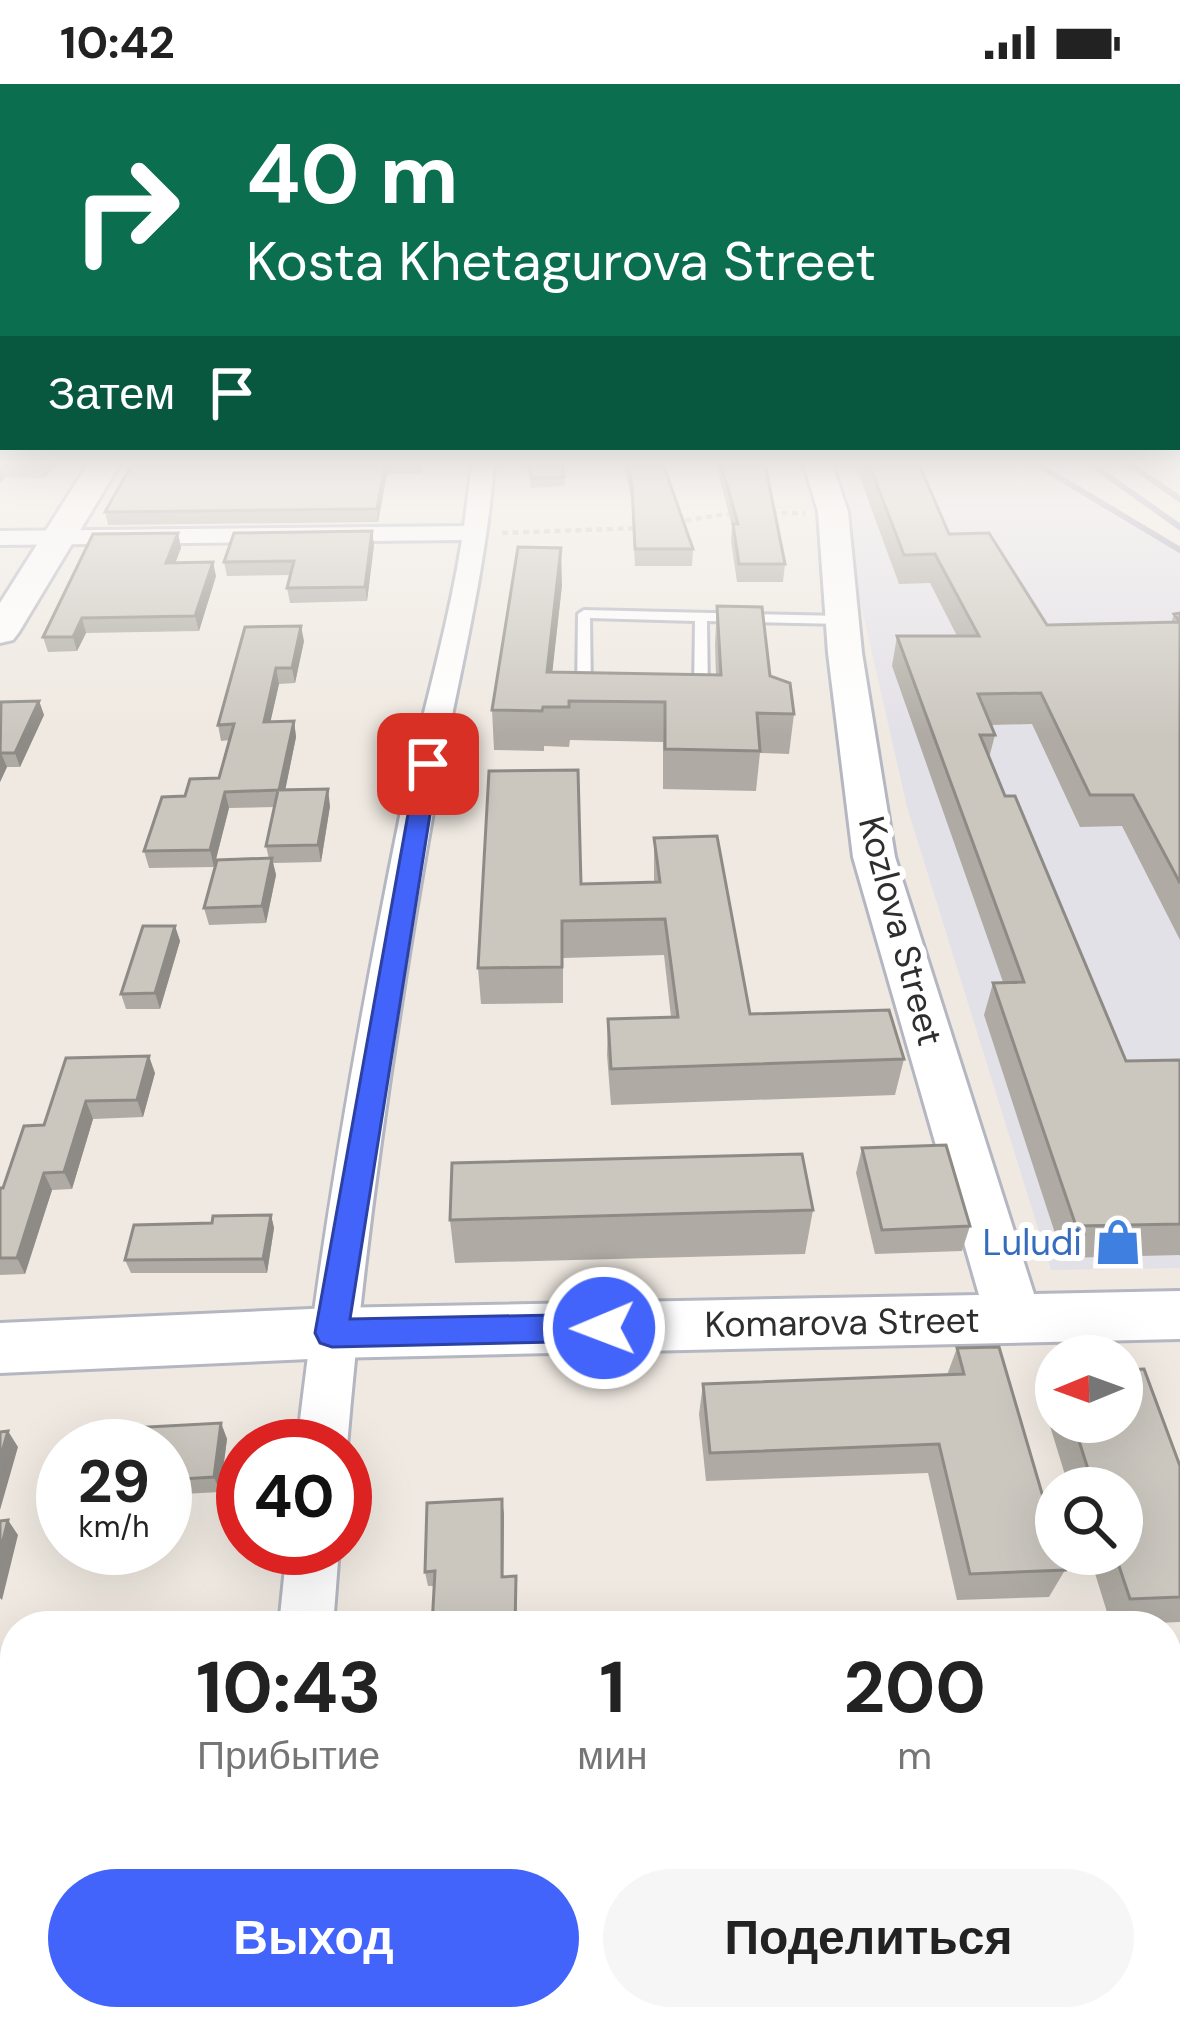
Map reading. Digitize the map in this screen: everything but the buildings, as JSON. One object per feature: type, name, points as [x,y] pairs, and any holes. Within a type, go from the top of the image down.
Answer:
[{"type":"main road","points":[[0,632],[47,555]]},
{"type":"street","points":[[324,1419],[332,1333],[417,811],[474,555]]},
{"type":"street","name":"Kozlova Street","points":[[837,555],[874,857],[1014,1319]]},
{"type":"street","name":"Komarova Street","points":[[0,1348],[332,1333],[1180,1316]]},
{"type":"street","points":[[307,1611],[311,1575]]},
{"type":"lane","points":[[606,693],[582,693],[584,614],[842,620]]},
{"type":"lane","points":[[678,694],[701,694],[701,617]]},
{"type":"shaded area","points":[[850,555],[1180,555],[1180,1268],[1051,1270],[907,807]]},
{"type":"place","name":"Luludi","points":[[1118,1242]]},
{"type":"route","points":[[428,764],[332,1333],[604,1328]]}]
